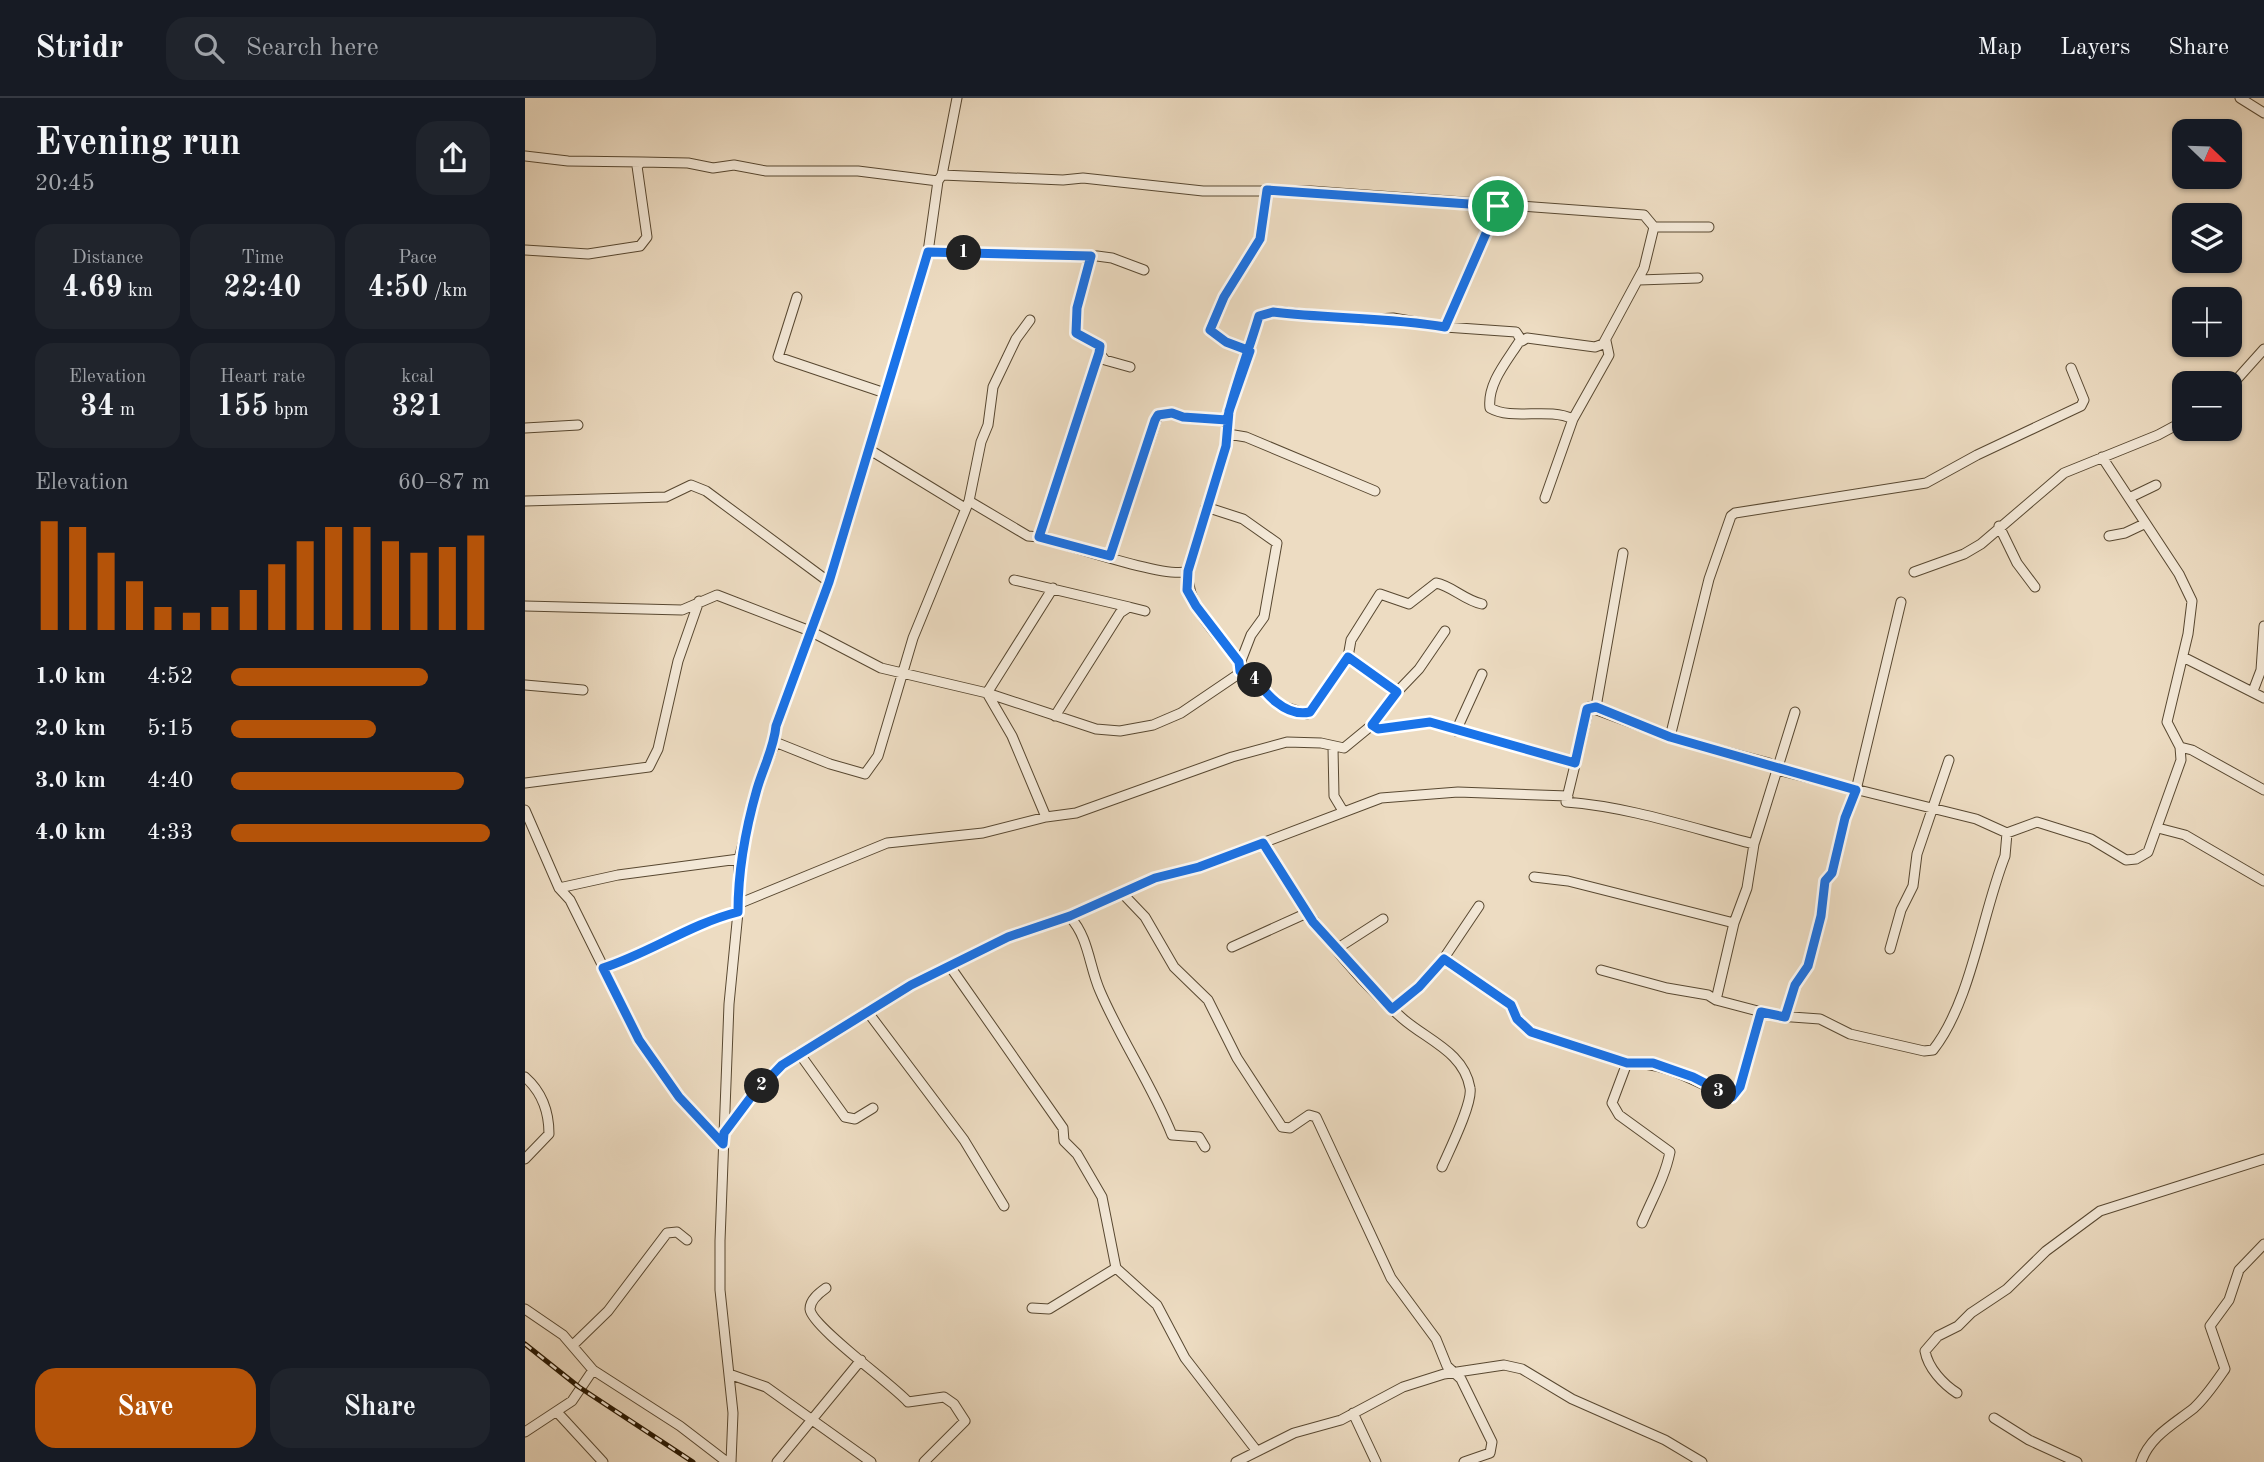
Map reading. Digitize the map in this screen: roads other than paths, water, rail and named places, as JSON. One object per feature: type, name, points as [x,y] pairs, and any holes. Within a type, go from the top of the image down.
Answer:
[{"type":"street","points":[[729,1462],[733,1413],[720,1290],[729,1004],[738,908],[739,859],[759,781],[775,742],[776,726],[829,582],[928,252],[957,98]]},
{"type":"street","points":[[2240,98],[2264,113]]},
{"type":"street","points":[[525,156],[568,161],[688,163],[713,168],[734,165],[767,171],[858,170],[940,178],[1083,178],[1203,191],[1267,190],[1644,215],[1654,227],[1649,257],[1606,341],[1595,347],[1527,338],[1518,342],[1489,397],[1490,408],[1506,413],[1561,415],[1573,419]]},
{"type":"street","points":[[525,250],[588,254],[640,246],[647,237],[637,166],[642,162]]},
{"type":"street","points":[[1250,351],[1226,342],[1210,330],[1224,297],[1260,239],[1267,190]]},
{"type":"street","points":[[1445,327],[1498,206]]},
{"type":"street","points":[[1654,227],[1709,227]]},
{"type":"street","points":[[928,252],[1091,256],[1112,258],[1144,270]]},
{"type":"street","points":[[1039,537],[1099,353],[1100,346],[1096,342],[1076,333],[1077,308],[1091,256]]},
{"type":"street","points":[[1639,280],[1698,278]]},
{"type":"street","points":[[797,297],[778,357],[885,393]]},
{"type":"street","points":[[1482,604],[1462,597],[1444,584],[1436,583],[1409,604],[1380,594],[1351,640],[1348,657],[1307,714],[1279,705],[1250,673],[1239,667],[1187,590],[1188,571],[1228,434],[1227,420],[1259,316],[1273,312],[1364,320],[1393,318],[1445,327],[1511,330],[1520,334],[1523,341]]},
{"type":"street","points":[[775,742],[830,764],[865,774],[878,756],[913,638],[967,505],[981,442],[988,425],[993,387],[1016,339],[1030,320]]},
{"type":"street","points":[[1545,498],[1573,419],[1609,355],[1606,341]]},
{"type":"street","points":[[2242,374],[2264,349]]},
{"type":"street","points":[[1099,353],[1105,360],[1130,368]]},
{"type":"street","points":[[1670,737],[1709,579],[1731,516],[1735,513],[1882,492],[1936,479],[1977,455],[2081,405],[2084,400],[2071,369]]},
{"type":"street","points":[[1110,556],[1158,415],[1172,413],[1183,417],[1227,420]]},
{"type":"street","points":[[525,428],[578,425]]},
{"type":"street","points":[[1914,572],[1963,554],[1981,544],[2064,473],[2172,427]]},
{"type":"street","points":[[1228,434],[1246,437],[1375,491]]},
{"type":"street","points":[[870,450],[1028,536],[1170,573],[1188,571]]},
{"type":"street","points":[[1566,802],[1587,709],[1596,707],[1670,737],[1769,763],[1778,770],[1976,819],[2007,833],[2037,822],[2091,839],[2126,860],[2136,859],[2148,852],[2181,760],[2180,747],[2167,722],[2183,657],[2192,601],[2179,574],[2102,457]]},
{"type":"street","points":[[525,500],[666,497],[691,485],[706,491],[829,582]]},
{"type":"street","points":[[2129,498],[2156,485]]},
{"type":"street","points":[[525,606],[682,610],[717,595],[810,631],[881,668],[987,693],[1055,716],[1109,730],[1153,725],[1181,713],[1239,667],[1251,635],[1264,617],[1277,543],[1243,519],[1206,507]]},
{"type":"street","points":[[2109,536],[2125,533],[2144,524]]},
{"type":"street","points":[[1999,526],[2017,563],[2035,587]]},
{"type":"street","points":[[1596,707],[1623,553]]},
{"type":"street","points":[[1014,580],[1145,611]]},
{"type":"street","points":[[987,693],[1053,588]]},
{"type":"street","points":[[525,783],[649,766],[658,749],[678,661],[698,601]]},
{"type":"street","points":[[1785,1017],[1795,985],[1808,966],[1821,916],[1825,881],[1832,873],[1845,818],[1856,790],[1901,602]]},
{"type":"street","points":[[1055,716],[1117,617],[1129,607]]},
{"type":"street","points":[[2253,691],[2261,670],[2264,626]]},
{"type":"street","points":[[603,968],[646,951],[709,919],[887,843],[983,833],[1047,817],[1064,816],[1108,804],[1266,747],[1287,742],[1312,742],[1344,748],[1372,725],[1419,668],[1444,631]]},
{"type":"street","points":[[1348,657],[1397,692]]},
{"type":"street","points":[[2183,657],[2264,698]]},
{"type":"street","points":[[1456,731],[1482,674]]},
{"type":"street","points":[[525,685],[583,690]]},
{"type":"street","points":[[987,693],[1012,736],[1047,817]]},
{"type":"street","points":[[1716,1000],[1734,923],[1747,888],[1753,844],[1795,712]]},
{"type":"street","points":[[1372,725],[1391,728],[1430,722],[1575,763]]},
{"type":"street","points":[[2180,747],[2225,766],[2264,790]]},
{"type":"street","points":[[1333,748],[1334,796],[1343,811]]},
{"type":"street","points":[[1890,950],[1901,910],[1913,886],[1917,854],[1949,760]]},
{"type":"street","points":[[724,1133],[751,1097],[799,1053],[867,1011],[949,965],[1008,937],[1070,916],[1155,878],[1199,867],[1381,798],[1458,792],[1568,796],[1566,802]]},
{"type":"street","points":[[1566,802],[1605,805],[1683,823],[1753,844]]},
{"type":"street","points":[[525,810],[559,888],[570,900],[639,1040],[679,1097],[723,1144]]},
{"type":"street","points":[[2158,828],[2185,835],[2264,881]]},
{"type":"street","points":[[1601,970],[1667,988],[1708,995],[1716,1000],[1761,1012],[1785,1017],[1820,1019],[1859,1037],[1924,1051],[1933,1049],[1949,1025],[1959,999],[2005,856],[2007,833]]},
{"type":"street","points":[[1263,843],[1307,913],[1392,1009],[1463,1063],[1471,1090],[1442,1167]]},
{"type":"street","points":[[559,888],[618,876],[739,859]]},
{"type":"street","points":[[1534,877],[1568,881],[1734,923]]},
{"type":"street","points":[[1123,894],[1145,917],[1174,967],[1208,1000],[1237,1058],[1282,1127],[1290,1128],[1309,1115],[1316,1117],[1391,1278],[1436,1339],[1453,1374],[1461,1379],[1492,1442],[1490,1453],[1464,1462]]},
{"type":"street","points":[[1392,1009],[1419,987],[1444,959],[1479,906]]},
{"type":"street","points":[[1232,947],[1307,913]]},
{"type":"street","points":[[1070,916],[1089,950],[1101,994],[1163,1112],[1172,1135],[1199,1137],[1205,1147]]},
{"type":"street","points":[[1338,948],[1383,919]]},
{"type":"street","points":[[1444,959],[1511,1005],[1517,1019],[1531,1032],[1627,1063],[1653,1063],[1693,1077],[1732,1097],[1740,1087],[1761,1012]]},
{"type":"street","points":[[949,965],[1063,1128],[1064,1141],[1077,1154],[1102,1197],[1116,1268],[1157,1305],[1185,1357],[1256,1450]]},
{"type":"street","points":[[867,1011],[964,1140],[1004,1206]]},
{"type":"street","points":[[799,1053],[845,1117],[855,1119],[873,1108]]},
{"type":"street","points":[[1627,1063],[1612,1103],[1619,1115],[1670,1152],[1665,1177],[1654,1192],[1642,1223]]},
{"type":"street","points":[[525,1077],[538,1092],[549,1116],[549,1134],[525,1159]]},
{"type":"street","points":[[1957,1393],[1941,1380],[1926,1359],[1925,1351],[1931,1342],[1958,1326],[1971,1313],[2007,1289],[2076,1227],[2100,1211],[2119,1203],[2264,1159]]},
{"type":"street","points":[[573,1345],[608,1311],[667,1233],[677,1232],[687,1240]]},
{"type":"street","points":[[2141,1462],[2145,1450],[2196,1406],[2225,1369],[2210,1326],[2229,1300],[2239,1270],[2264,1244]]},
{"type":"street","points":[[1032,1308],[1049,1309],[1116,1268]]},
{"type":"street","points":[[825,1288],[812,1303],[812,1315],[836,1340],[908,1402],[944,1398],[954,1404],[965,1421],[924,1462]]},
{"type":"street","points":[[525,1309],[573,1345],[593,1370],[680,1426],[729,1462]]},
{"type":"street","points":[[777,1462],[861,1360]]},
{"type":"street","points":[[1236,1462],[1294,1433],[1353,1413],[1403,1387],[1444,1374],[1504,1365],[1522,1368],[1572,1399],[1665,1440],[1702,1462]]},
{"type":"street","points":[[525,1432],[572,1401],[593,1370]]},
{"type":"street","points":[[729,1374],[766,1387],[871,1462]]},
{"type":"street","points":[[557,1412],[603,1462]]},
{"type":"street","points":[[1353,1413],[1376,1462]]},
{"type":"street","points":[[1994,1418],[2029,1440],[2077,1462]]},
{"type":"railway","points":[[525,1344],[579,1387],[693,1462]]}]
